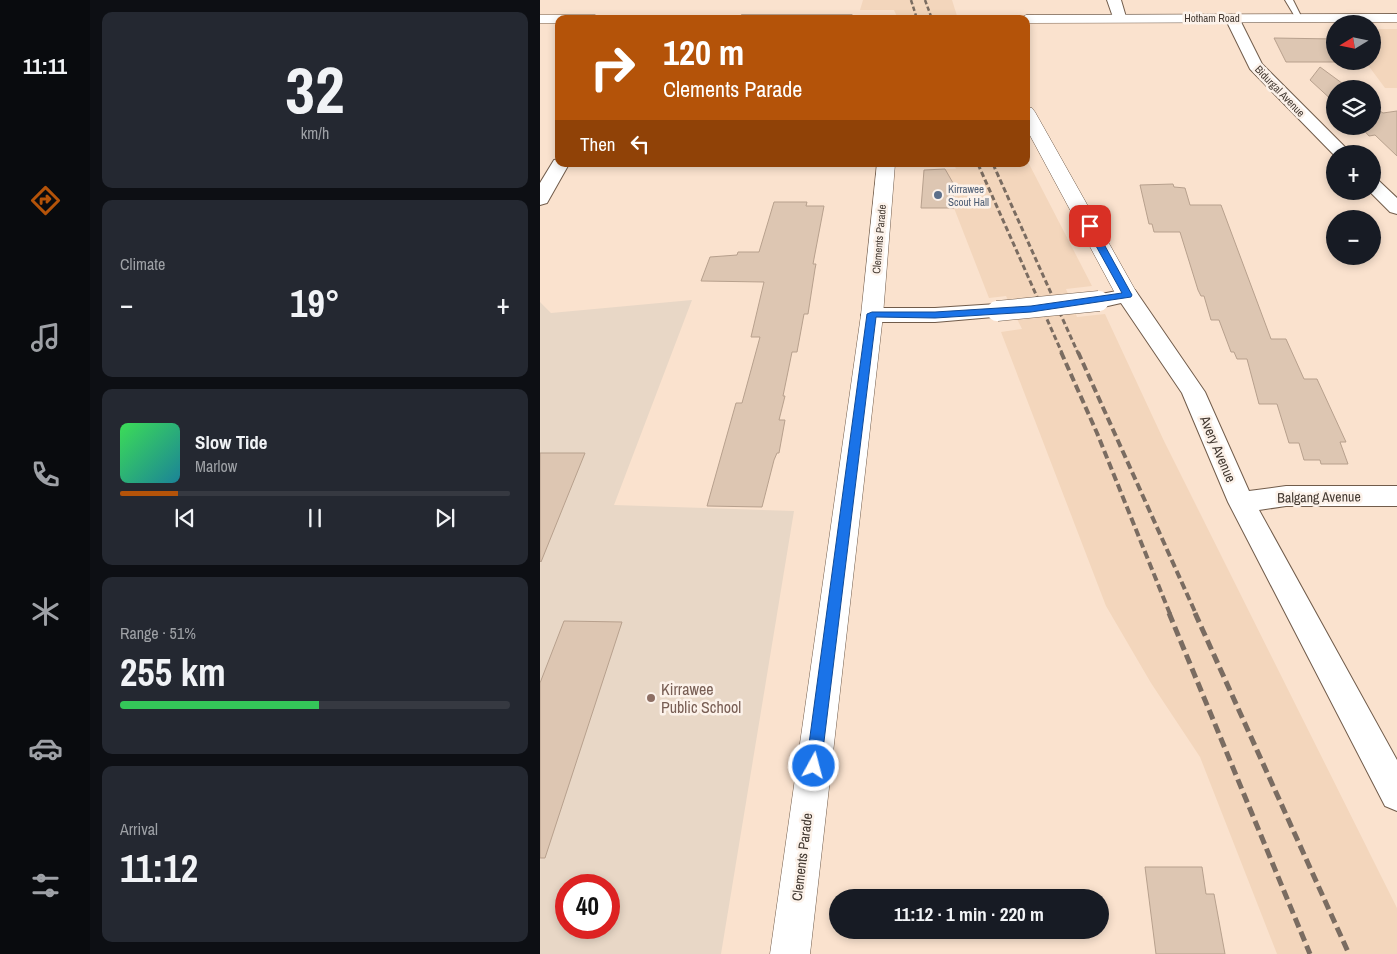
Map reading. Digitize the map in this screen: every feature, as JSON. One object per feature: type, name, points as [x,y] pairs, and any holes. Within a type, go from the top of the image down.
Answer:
[{"type":"street","points":[[1114,0],[1119,17]]},
{"type":"street","name":"Hotham Road","points":[[1030,19],[1119,17],[1397,18]]},
{"type":"street","name":"Bidurgal Avenue","points":[[1232,18],[1255,66],[1333,145]]},
{"type":"street","points":[[540,19],[555,19]]},
{"type":"street","name":"Avery Avenue","points":[[1030,119],[1127,295],[1194,392],[1242,502],[1397,794]]},
{"type":"street","points":[[540,199],[558,167]]},
{"type":"street","name":"Clements Parade","points":[[790,954],[872,314],[886,167]]},
{"type":"street","points":[[1381,193],[1397,208]]},
{"type":"street","points":[[872,314],[935,315],[998,311],[1099,301],[1127,295]]},
{"type":"street","name":"Balgang Avenue","points":[[1242,502],[1286,496],[1397,496]]},
{"type":"lane","points":[[1289,0],[1300,18]]},
{"type":"shaded area","points":[[863,0],[952,0],[957,15],[896,15],[894,10],[860,10]]},
{"type":"shaded area","points":[[1381,29],[1397,29],[1397,88],[1385,88],[1381,80],[1372,70],[1381,70]]},
{"type":"shaded area","points":[[1030,166],[1092,286],[1066,289],[1077,317],[1105,314],[1164,441],[1397,908],[1397,954],[1277,954],[1200,757],[1151,683],[1106,606],[1001,332],[1022,329],[1006,296],[989,298],[954,208],[953,183],[945,169],[956,169],[955,167]]},
{"type":"shaded area","name":"Kirrawee Public School","points":[[692,300],[614,505],[794,511],[721,954],[540,954],[540,302],[551,313]]},
{"type":"building","points":[[1274,38],[1326,39],[1326,62],[1286,62]]},
{"type":"building","points":[[1320,67],[1338,80],[1326,80],[1326,95],[1310,80]]},
{"type":"building","points":[[1397,111],[1397,156],[1375,135],[1381,135],[1381,112]]},
{"type":"building","name":"Kirrawee Scout Hall","points":[[945,169],[953,183],[954,208],[921,208],[924,170]]},
{"type":"building","points":[[1173,184],[1174,187],[1185,188],[1190,205],[1221,205],[1271,339],[1286,339],[1304,379],[1317,379],[1346,442],[1340,442],[1348,464],[1321,464],[1320,460],[1304,460],[1299,443],[1289,443],[1277,404],[1259,404],[1247,359],[1237,359],[1234,352],[1231,352],[1219,320],[1211,320],[1204,296],[1201,296],[1198,290],[1180,232],[1154,232],[1152,224],[1149,224],[1140,185]]},
{"type":"building","points":[[774,202],[807,202],[806,206],[824,206],[813,264],[816,264],[808,314],[804,314],[797,352],[792,352],[783,396],[785,396],[779,420],[785,420],[779,453],[777,453],[774,460],[762,507],[707,506],[736,403],[742,403],[760,337],[751,337],[764,282],[701,281],[710,257],[737,255],[738,252],[759,252]]},
{"type":"building","points":[[540,453],[585,453],[541,562],[540,561]]},
{"type":"building","points":[[564,621],[622,622],[545,858],[540,858],[540,683]]},
{"type":"building","points":[[1145,867],[1202,867],[1206,894],[1214,894],[1225,954],[1156,954]]},
{"type":"railway","points":[[911,0],[916,15]]},
{"type":"railway","points":[[925,0],[931,15]]},
{"type":"railway","points":[[979,167],[1062,353]]},
{"type":"railway","points":[[994,167],[1078,353]]},
{"type":"railway","points":[[1061,352],[1097,433],[1170,614]]},
{"type":"railway","points":[[1078,352],[1196,614]]},
{"type":"railway","points":[[1169,613],[1310,954]]},
{"type":"railway","points":[[1195,613],[1349,954]]},
{"type":"place","name":"Kirrawee Scout Hall","points":[[938,195]]},
{"type":"place","name":"Kirrawee Public School","points":[[651,698]]},
{"type":"route","points":[[814,766],[861,386],[872,314],[902,316],[935,315],[1031,309],[1079,304],[1127,295],[1090,226]]}]
